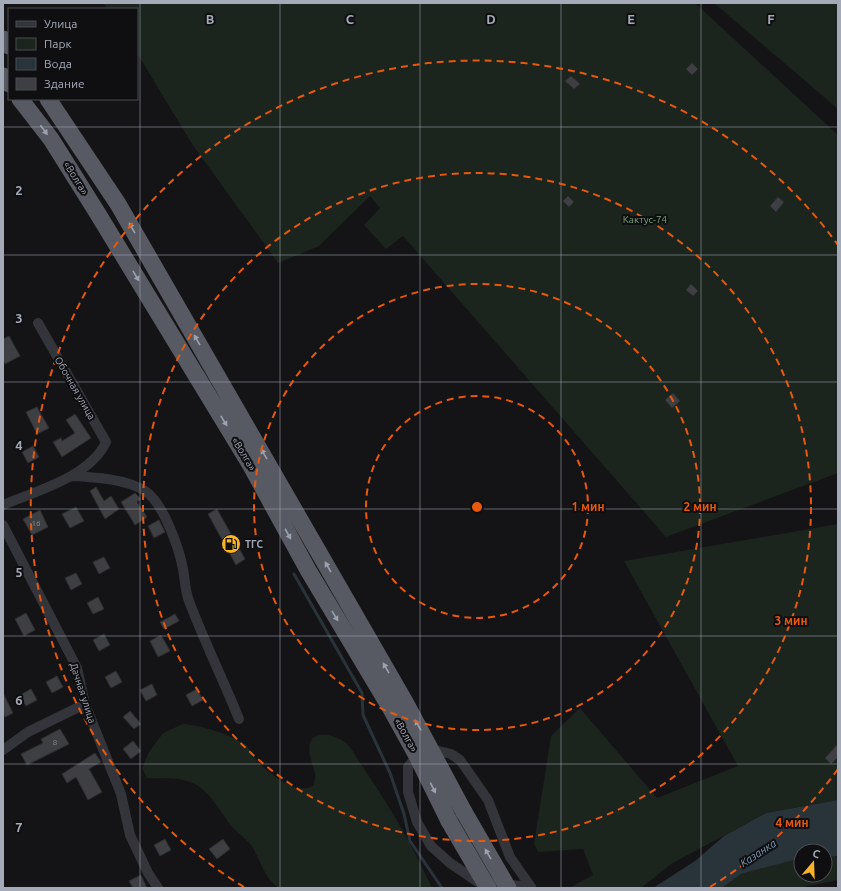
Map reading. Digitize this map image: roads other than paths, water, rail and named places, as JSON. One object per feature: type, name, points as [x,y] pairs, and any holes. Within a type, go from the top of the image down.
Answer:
[{"type":"highway","name":"«Волга»","points":[[21,100],[51,140],[95,208],[247,458],[308,570],[391,709],[424,752],[464,812],[508,888]]},
{"type":"highway","name":"«Волга»","points":[[49,100],[118,204],[252,433],[424,752],[449,821],[488,888]]},
{"type":"street","name":"Обочная улица","points":[[38,323],[106,442],[102,452],[72,476]]},
{"type":"street","points":[[3,505],[72,476],[91,477],[130,484],[146,491],[154,501],[171,531],[183,568],[188,600],[239,718]]},
{"type":"street","name":"Дачная улица","points":[[3,525],[77,668],[85,704],[121,794],[130,834],[148,873],[158,888]]},
{"type":"street","points":[[3,750],[28,732],[85,704]]},
{"type":"street","points":[[424,752],[451,754],[460,760],[488,800],[510,857],[531,887],[478,882],[431,846],[417,822],[408,792],[408,767],[424,752]]},
{"type":"water","name":"Казанка","points":[[838,800],[838,856],[833,856],[833,843],[793,843],[793,860],[741,874],[722,888],[653,888],[695,861],[724,836],[766,813]]},
{"type":"waterway","points":[[294,574],[362,693],[363,715],[390,773],[404,814],[410,841],[442,888]]},
{"type":"place","name":"ТГС","points":[[231,544]]},
{"type":"park label","name":"Кактус-74","points":[[645,219]]}]
